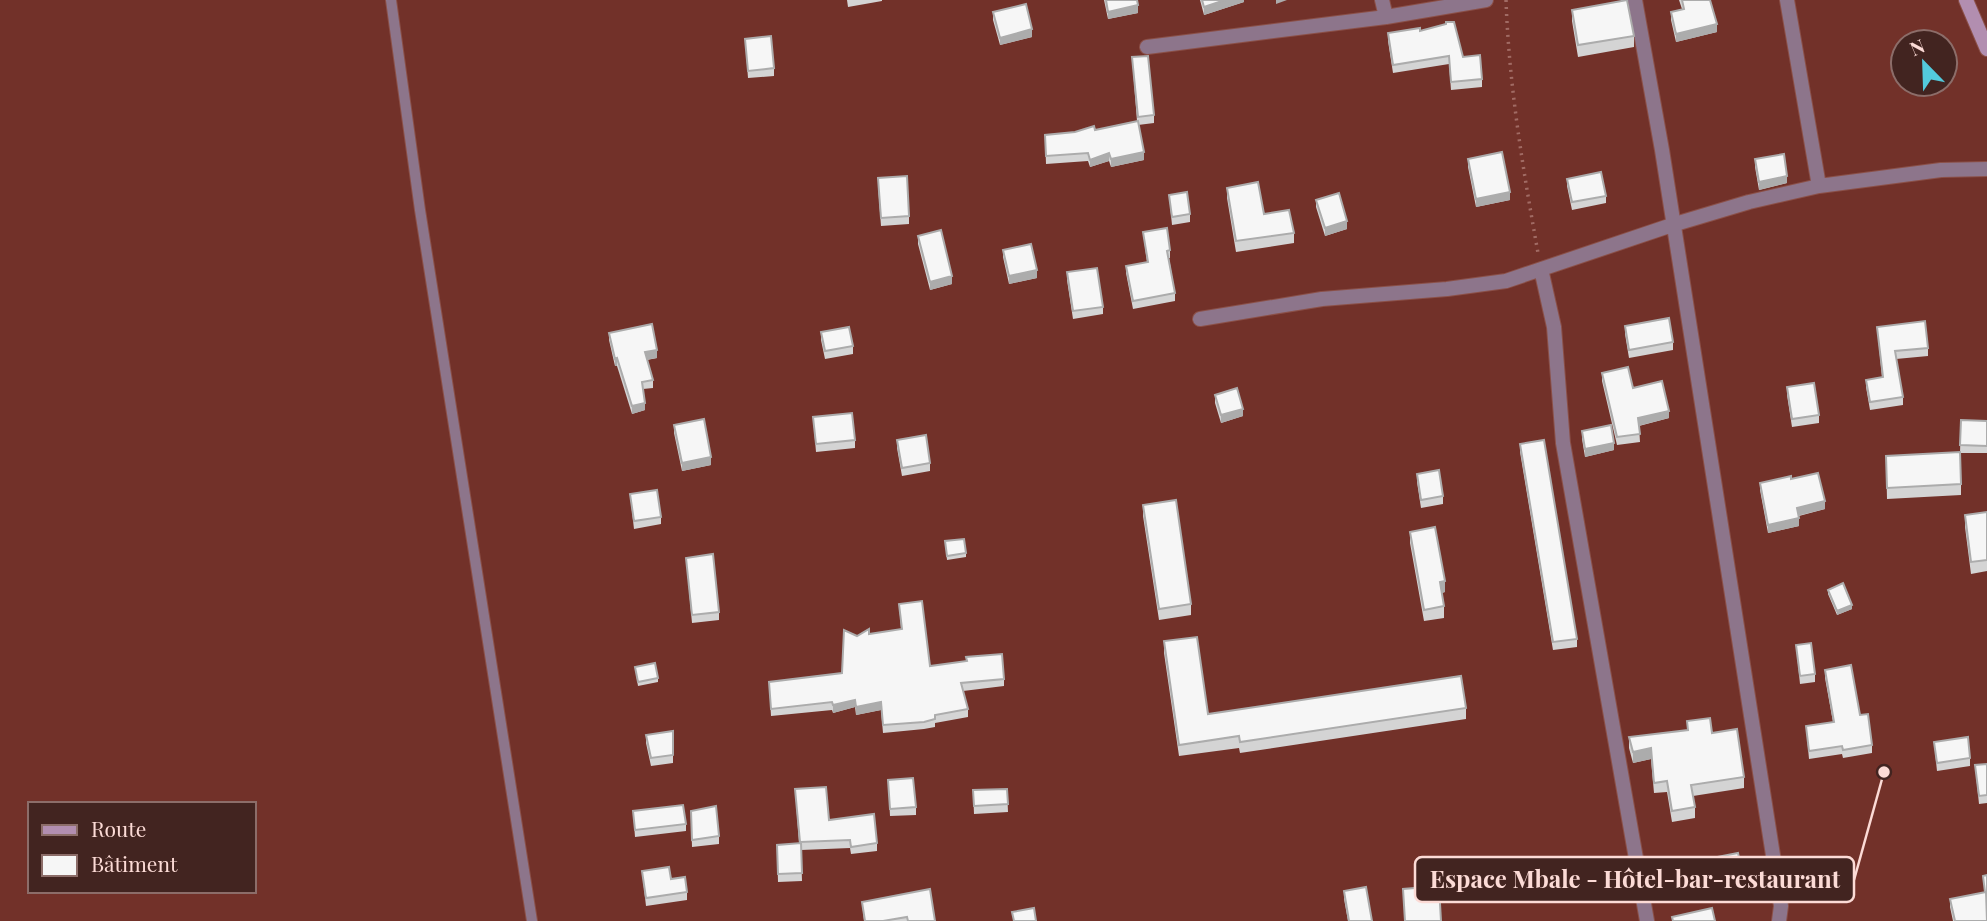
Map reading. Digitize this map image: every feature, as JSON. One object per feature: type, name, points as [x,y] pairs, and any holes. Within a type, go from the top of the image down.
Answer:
[{"type":"street","points":[[1382,0],[1386,17]]},
{"type":"street","points":[[1147,47],[1386,17],[1486,0]]},
{"type":"street","points":[[1635,0],[1662,150],[1781,906],[1779,921]]},
{"type":"street","points":[[1787,0],[1819,186]]},
{"type":"street","points":[[1966,0],[1987,49]]},
{"type":"street","points":[[1200,319],[1322,299],[1447,289],[1506,281],[1749,202],[1819,186],[1941,170],[1987,169]]},
{"type":"street","points":[[1541,269],[1554,327],[1565,456],[1647,921]]},
{"type":"lane","points":[[391,0],[422,223],[532,921]]},
{"type":"path","points":[[1506,0],[1518,146],[1541,269]]},
{"type":"building","points":[[1106,0],[1137,0],[1138,5],[1108,12]]},
{"type":"building","points":[[1202,0],[1225,0],[1204,7]]},
{"type":"building","points":[[1627,0],[1634,36],[1578,45],[1572,10]]},
{"type":"building","points":[[1682,0],[1710,0],[1717,24],[1676,34],[1671,12],[1684,9]]},
{"type":"building","points":[[1026,4],[1032,29],[1000,38],[993,12]]},
{"type":"building","points":[[1454,22],[1463,57],[1480,55],[1482,79],[1451,82],[1449,56],[1393,65],[1388,33],[1420,28],[1420,31]]},
{"type":"building","points":[[771,36],[774,68],[748,71],[745,39]]},
{"type":"building","points":[[1148,56],[1154,115],[1138,117],[1132,57]]},
{"type":"building","points":[[1138,121],[1144,152],[1111,159],[1109,153],[1090,160],[1088,153],[1046,156],[1045,135],[1075,132],[1094,126],[1095,130]]},
{"type":"building","points":[[1502,152],[1510,192],[1476,199],[1468,159]]},
{"type":"building","points":[[1784,154],[1787,176],[1759,182],[1755,159]]},
{"type":"building","points":[[1601,172],[1606,196],[1572,202],[1567,179]]},
{"type":"building","points":[[907,176],[909,216],[881,218],[878,178]]},
{"type":"building","points":[[1258,182],[1264,214],[1289,210],[1294,233],[1236,241],[1227,188]]},
{"type":"building","points":[[1187,192],[1190,214],[1172,217],[1169,195]]},
{"type":"building","points":[[1339,193],[1347,221],[1325,228],[1316,200]]},
{"type":"building","points":[[1167,228],[1170,250],[1167,251],[1175,293],[1133,301],[1126,266],[1148,262],[1143,232]]},
{"type":"building","points":[[941,230],[952,276],[930,282],[918,236]]},
{"type":"building","points":[[1031,244],[1037,270],[1009,276],[1003,250]]},
{"type":"building","points":[[1097,268],[1103,307],[1073,311],[1067,272]]},
{"type":"building","points":[[1669,318],[1673,342],[1629,350],[1625,326]]},
{"type":"building","points":[[1925,321],[1928,348],[1895,351],[1903,397],[1870,402],[1866,380],[1883,377],[1877,327]]},
{"type":"building","points":[[652,324],[657,350],[645,352],[653,380],[642,382],[645,403],[632,406],[609,333]]},
{"type":"building","points":[[849,327],[853,346],[825,351],[821,332]]},
{"type":"building","points":[[1628,367],[1633,388],[1662,381],[1669,411],[1638,418],[1640,434],[1617,437],[1602,373]]},
{"type":"building","points":[[1814,383],[1819,415],[1792,419],[1787,387]]},
{"type":"building","points":[[1237,388],[1243,409],[1221,415],[1215,395]]},
{"type":"building","points":[[852,413],[855,440],[816,444],[813,417]]},
{"type":"building","points":[[704,419],[711,457],[682,463],[674,425]]},
{"type":"building","points":[[1961,420],[1987,421],[1987,446],[1960,445]]},
{"type":"building","points":[[1611,425],[1614,443],[1585,449],[1582,431]]},
{"type":"building","points":[[926,435],[930,463],[902,468],[897,440]]},
{"type":"building","points":[[1544,440],[1577,639],[1553,642],[1520,444]]},
{"type":"building","points":[[1960,452],[1961,484],[1887,488],[1886,456]]},
{"type":"building","points":[[1439,470],[1443,496],[1421,500],[1417,474]]},
{"type":"building","points":[[1818,473],[1825,501],[1797,508],[1799,518],[1768,525],[1760,483]]},
{"type":"building","points":[[657,490],[661,517],[634,521],[630,494]]},
{"type":"building","points":[[1176,500],[1191,604],[1159,609],[1143,505]]},
{"type":"building","points":[[1987,512],[1987,560],[1971,562],[1965,515]]},
{"type":"building","points":[[1435,527],[1445,581],[1440,582],[1444,606],[1424,610],[1410,532]]},
{"type":"building","points":[[964,539],[966,553],[947,556],[945,541]]},
{"type":"building","points":[[713,554],[719,612],[692,615],[686,558]]},
{"type":"building","points":[[1843,583],[1852,605],[1837,611],[1828,590]]},
{"type":"building","points":[[922,601],[930,666],[967,661],[966,657],[1002,654],[1004,679],[961,683],[968,709],[935,715],[935,719],[924,722],[883,725],[881,702],[856,707],[855,700],[833,705],[832,702],[771,709],[769,682],[842,673],[844,630],[857,636],[869,629],[869,634],[902,629],[899,604]]},
{"type":"building","points":[[1197,637],[1208,714],[1461,676],[1466,708],[1240,742],[1239,736],[1179,745],[1164,641]]},
{"type":"building","points":[[1811,643],[1815,674],[1800,676],[1796,645]]},
{"type":"building","points":[[655,663],[658,678],[638,682],[635,667]]},
{"type":"building","points":[[1851,665],[1860,715],[1868,714],[1872,745],[1843,750],[1842,746],[1809,751],[1806,726],[1834,722],[1825,670]]},
{"type":"building","points":[[1710,718],[1712,733],[1737,729],[1744,777],[1691,785],[1695,807],[1672,811],[1667,781],[1654,783],[1651,748],[1633,752],[1629,737],[1688,730],[1687,721]]},
{"type":"building","points":[[673,731],[673,755],[651,758],[646,735]]},
{"type":"building","points":[[1968,737],[1970,758],[1937,763],[1934,742]]},
{"type":"building","points":[[1987,764],[1987,795],[1979,796],[1975,765]]},
{"type":"building","points":[[913,778],[916,807],[890,809],[888,780]]},
{"type":"building","points":[[826,787],[829,820],[874,814],[877,843],[851,847],[850,840],[800,842],[795,789]]},
{"type":"building","points":[[1007,789],[1008,804],[974,806],[973,790]]},
{"type":"building","points":[[683,805],[686,824],[635,830],[633,811]]},
{"type":"building","points":[[716,806],[719,836],[692,840],[691,811]]},
{"type":"building","points":[[801,843],[802,873],[778,874],[777,845]]},
{"type":"building","points":[[1738,853],[1744,882],[1717,887],[1712,858]]},
{"type":"building","points":[[669,867],[671,879],[685,877],[687,892],[646,898],[642,871]]},
{"type":"building","points":[[1987,875],[1987,892],[1985,892],[1983,876]]},
{"type":"building","points":[[1439,886],[1441,921],[1405,921],[1403,889]]},
{"type":"building","points":[[1366,887],[1372,921],[1349,921],[1344,891]]},
{"type":"building","points":[[930,889],[935,921],[908,921],[907,917],[865,921],[862,902]]},
{"type":"building","points":[[1986,892],[1987,921],[1955,921],[1950,899]]},
{"type":"building","points":[[1034,908],[1036,921],[1014,921],[1012,912]]},
{"type":"building","points":[[1712,908],[1715,921],[1673,921],[1672,917]]},
{"type":"place","name":"Espace Mbale - Hôtel-bar-restaurant","points":[[1884,772]]}]
